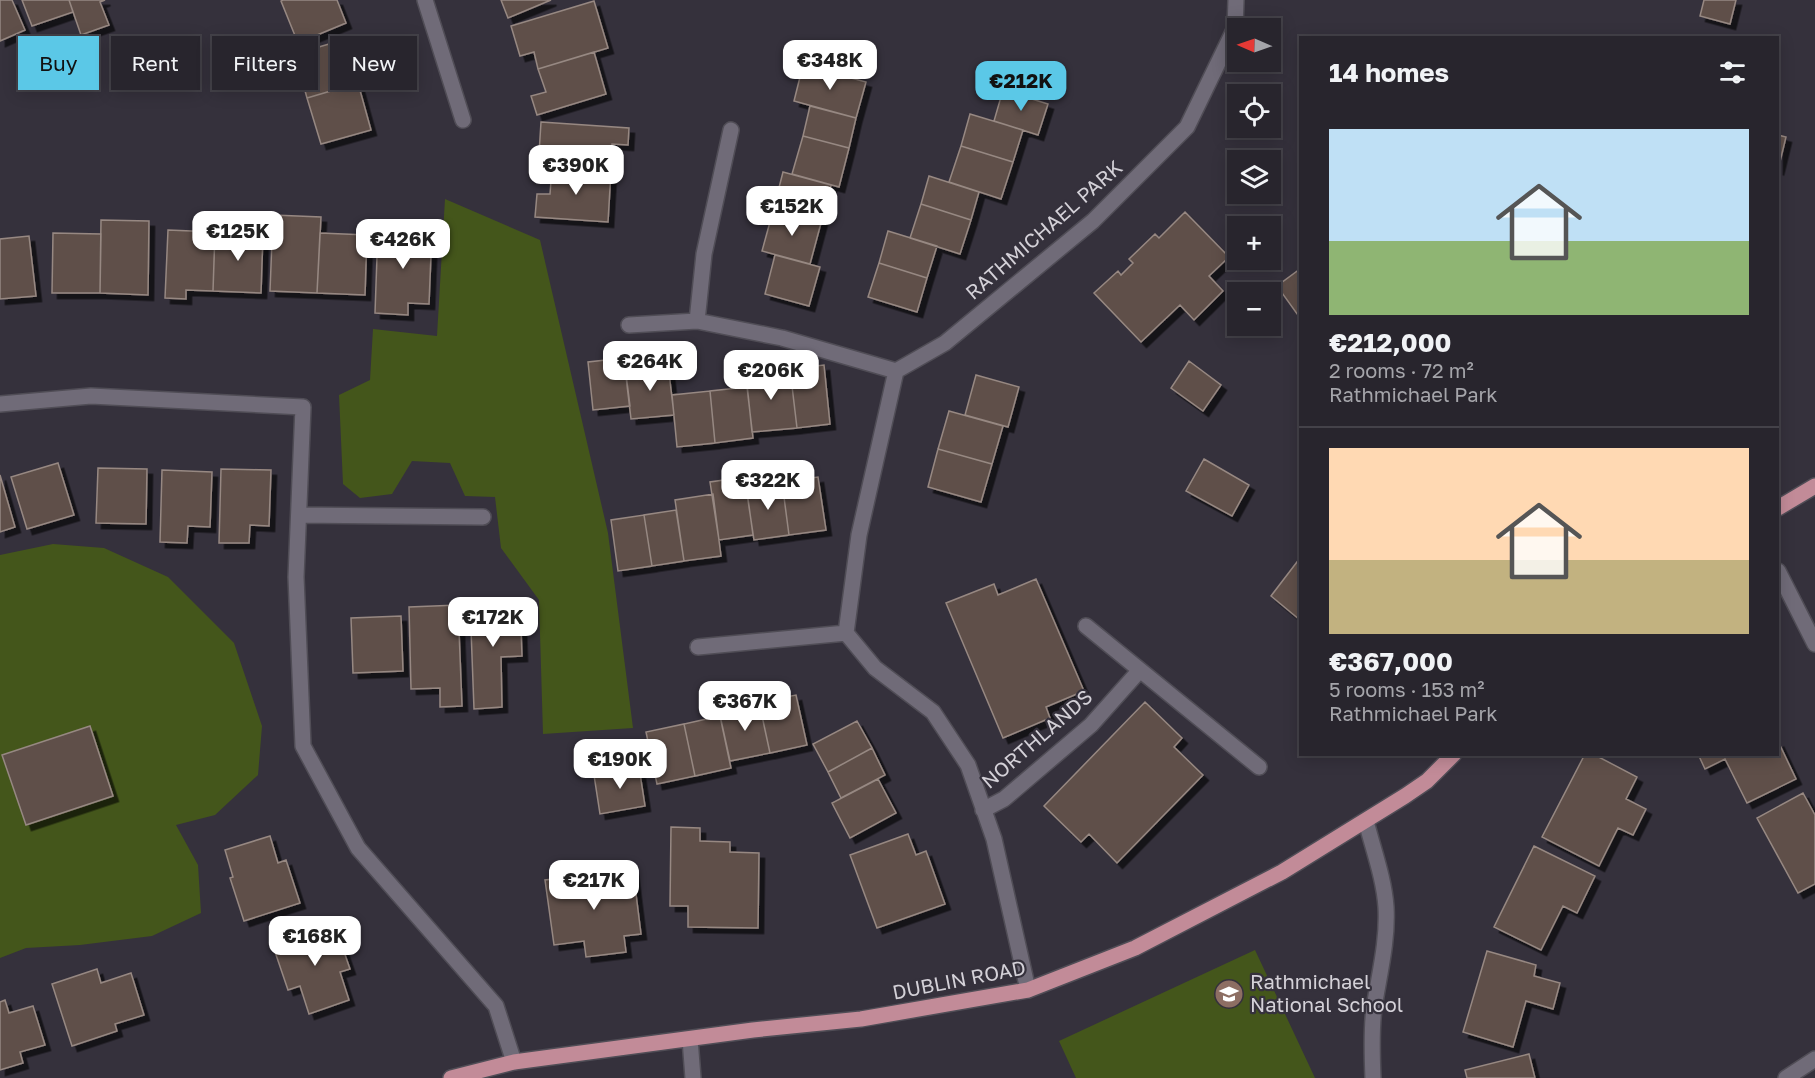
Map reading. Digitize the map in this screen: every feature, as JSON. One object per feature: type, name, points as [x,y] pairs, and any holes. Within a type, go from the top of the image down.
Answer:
[{"type":"main road","points":[[1779,507],[1815,486]]},
{"type":"main road","name":"DUBLIN ROAD","points":[[451,1078],[514,1062],[753,1030],[861,1019],[1028,990],[1135,948],[1282,872],[1427,781],[1452,756]]},
{"type":"street","points":[[425,0],[463,120]]},
{"type":"street","name":"RATHMICHAEL PARK","points":[[896,371],[945,343],[1093,220],[1187,127],[1235,28],[1236,0]]},
{"type":"street","points":[[698,321],[704,254],[731,130]]},
{"type":"street","points":[[629,326],[698,321],[782,338],[896,371],[859,535],[846,633],[874,668],[933,712],[968,765],[994,839],[1028,990]]},
{"type":"street","points":[[0,404],[91,396],[303,407],[296,577],[303,746],[358,848],[496,1006],[514,1062]]},
{"type":"street","points":[[299,515],[483,517]]},
{"type":"street","points":[[1779,573],[1815,644]]},
{"type":"street","points":[[1086,626],[1259,767]]},
{"type":"street","points":[[698,647],[846,633]]},
{"type":"street","name":"NORTHLANDS","points":[[983,810],[1004,799],[1091,725],[1140,670]]},
{"type":"street","points":[[1366,821],[1386,906],[1386,929],[1373,1020],[1371,1050],[1373,1078]]},
{"type":"street","points":[[690,1039],[693,1078]]},
{"type":"street","points":[[1786,1078],[1815,1059]]},
{"type":"green space","points":[[445,199],[540,240],[608,533],[633,728],[543,734],[539,600],[501,548],[495,497],[465,496],[450,463],[412,461],[392,494],[360,498],[343,484],[339,395],[370,380],[373,329],[437,336]]},
{"type":"green space","points":[[53,544],[104,548],[168,577],[234,643],[262,726],[258,775],[215,815],[176,825],[198,865],[201,913],[152,936],[80,945],[26,948],[0,958],[0,555]]},
{"type":"green space","points":[[1255,950],[1315,1078],[1076,1078],[1059,1041]]},
{"type":"building","points":[[0,0],[12,0],[25,30],[0,41]]},
{"type":"building","points":[[22,0],[69,0],[73,12],[32,26]]},
{"type":"building","points":[[69,0],[105,0],[100,2],[109,25],[81,35]]},
{"type":"building","points":[[337,0],[346,23],[315,36],[295,36],[281,1]]},
{"type":"building","points":[[501,0],[551,0],[508,18]]},
{"type":"building","points":[[1704,0],[1736,0],[1730,24],[1700,16]]},
{"type":"building","points":[[594,1],[608,48],[538,69],[534,52],[520,56],[511,26]]},
{"type":"building","points":[[330,44],[330,90],[334,90],[307,98],[305,90],[318,90],[318,47]]},
{"type":"building","points":[[594,52],[606,94],[537,115],[531,96],[546,92],[538,69]]},
{"type":"building","points":[[803,65],[866,82],[856,118],[794,101]]},
{"type":"building","points":[[334,90],[360,90],[371,130],[321,144],[307,98]]},
{"type":"building","points":[[1003,90],[1048,104],[1038,135],[994,121]]},
{"type":"building","points":[[810,106],[856,118],[849,148],[803,136]]},
{"type":"building","points":[[970,114],[1023,130],[1013,162],[961,146]]},
{"type":"building","points":[[541,122],[629,128],[628,145],[612,144],[611,171],[552,168],[553,155],[539,154]]},
{"type":"building","points":[[1779,135],[1786,137],[1779,166]]},
{"type":"building","points":[[803,136],[849,148],[839,187],[792,174]]},
{"type":"building","points":[[961,146],[1013,162],[1001,199],[949,182]]},
{"type":"building","points":[[552,168],[611,171],[608,222],[535,217],[537,194],[550,194]]},
{"type":"building","points":[[783,172],[831,185],[821,223],[773,211]]},
{"type":"building","points":[[929,176],[979,192],[971,220],[921,204]]},
{"type":"building","points":[[921,204],[971,220],[960,254],[910,238]]},
{"type":"building","points":[[773,211],[821,223],[810,264],[762,251]]},
{"type":"building","points":[[1185,212],[1227,255],[1227,259],[1209,276],[1223,291],[1194,320],[1180,305],[1141,342],[1094,293],[1118,271],[1121,275],[1133,263],[1129,259],[1155,234],[1159,238]]},
{"type":"building","points":[[273,215],[321,217],[317,293],[270,291]]},
{"type":"building","points":[[101,220],[149,221],[148,295],[100,293]]},
{"type":"building","points":[[378,228],[432,230],[429,304],[408,303],[408,315],[375,313]]},
{"type":"building","points":[[168,230],[215,232],[213,291],[186,290],[186,299],[165,298]]},
{"type":"building","points":[[888,231],[937,246],[927,278],[879,263]]},
{"type":"building","points":[[215,232],[263,234],[261,293],[213,291]]},
{"type":"building","points":[[53,233],[101,234],[100,293],[52,293]]},
{"type":"building","points":[[320,233],[367,235],[365,295],[317,293]]},
{"type":"building","points":[[29,236],[36,296],[0,299],[0,239]]},
{"type":"building","points":[[775,255],[820,267],[809,306],[765,294]]},
{"type":"building","points":[[879,263],[927,278],[917,312],[868,297]]},
{"type":"building","points":[[1299,270],[1299,317],[1281,292],[1281,283]]},
{"type":"building","points":[[624,358],[630,406],[593,410],[588,362]]},
{"type":"building","points":[[1189,361],[1221,385],[1203,411],[1171,388]]},
{"type":"building","points":[[668,364],[674,415],[631,419],[625,368]]},
{"type":"building","points":[[824,365],[830,424],[797,428],[790,369]]},
{"type":"building","points":[[790,369],[797,428],[752,432],[746,374]]},
{"type":"building","points":[[976,375],[1019,387],[1008,427],[965,415]]},
{"type":"building","points":[[747,387],[753,438],[715,443],[710,391]]},
{"type":"building","points":[[710,391],[715,443],[677,447],[672,395]]},
{"type":"building","points":[[949,411],[1003,426],[992,464],[938,449]]},
{"type":"building","points":[[938,449],[992,464],[981,502],[928,487]]},
{"type":"building","points":[[1204,459],[1249,485],[1232,516],[1186,491]]},
{"type":"building","points":[[58,463],[74,515],[27,529],[11,477]]},
{"type":"building","points":[[98,468],[147,469],[146,524],[96,523]]},
{"type":"building","points":[[221,469],[271,470],[269,526],[250,525],[249,543],[219,543]]},
{"type":"building","points":[[162,470],[212,472],[210,527],[188,526],[187,543],[160,542]]},
{"type":"building","points":[[0,475],[15,527],[0,532]]},
{"type":"building","points":[[745,477],[753,535],[719,540],[710,482]]},
{"type":"building","points":[[818,477],[826,530],[789,535],[782,482]]},
{"type":"building","points":[[782,482],[789,535],[754,540],[746,487]]},
{"type":"building","points":[[713,494],[721,556],[684,561],[675,500]]},
{"type":"building","points":[[676,510],[684,561],[652,566],[644,515]]},
{"type":"building","points":[[644,515],[652,566],[618,571],[611,520]]},
{"type":"building","points":[[1299,559],[1299,619],[1271,596]]},
{"type":"building","points":[[1036,579],[1084,691],[1046,707],[1050,718],[1003,738],[946,603],[994,584],[998,595]]},
{"type":"building","points":[[520,601],[522,656],[501,657],[502,707],[474,709],[470,603]]},
{"type":"building","points":[[458,605],[462,706],[440,707],[440,688],[411,689],[409,607]]},
{"type":"building","points":[[401,616],[403,671],[353,673],[351,618]]},
{"type":"building","points":[[796,695],[807,745],[770,753],[759,702]]},
{"type":"building","points":[[759,702],[770,753],[730,761],[719,711]]},
{"type":"building","points":[[1145,702],[1182,738],[1174,747],[1203,775],[1117,863],[1089,834],[1081,842],[1044,806]]},
{"type":"building","points":[[720,716],[731,768],[695,776],[684,724]]},
{"type":"building","points":[[857,721],[872,748],[828,772],[813,744]]},
{"type":"building","points":[[684,724],[695,776],[657,784],[646,732]]},
{"type":"building","points":[[90,726],[113,796],[26,825],[2,755]]},
{"type":"building","points":[[1779,743],[1796,779],[1747,803],[1725,759],[1705,769],[1699,756],[1779,756]]},
{"type":"building","points":[[872,748],[885,775],[841,798],[828,772]]},
{"type":"building","points":[[1584,756],[1597,756],[1637,777],[1626,799],[1646,809],[1633,835],[1618,828],[1599,866],[1542,837]]},
{"type":"building","points":[[639,767],[645,806],[600,814],[594,775]]},
{"type":"building","points":[[878,779],[896,813],[850,838],[832,803]]},
{"type":"building","points":[[1803,793],[1815,815],[1815,884],[1798,893],[1757,818]]},
{"type":"building","points":[[671,827],[700,828],[700,841],[730,842],[730,852],[759,853],[758,928],[688,927],[688,906],[670,906]]},
{"type":"building","points":[[908,834],[916,855],[926,851],[945,904],[877,928],[850,855]]},
{"type":"building","points":[[270,836],[278,863],[286,860],[300,903],[244,921],[230,878],[233,877],[225,850]]},
{"type":"building","points":[[1534,846],[1595,876],[1577,913],[1563,906],[1541,950],[1494,927]]},
{"type":"building","points":[[633,870],[641,934],[624,936],[626,952],[586,957],[584,941],[554,945],[545,880]]},
{"type":"building","points":[[334,923],[350,969],[340,972],[349,1000],[309,1014],[300,986],[288,990],[272,943]]},
{"type":"building","points":[[1487,951],[1536,965],[1534,976],[1560,983],[1553,1009],[1526,1001],[1513,1047],[1463,1032]]},
{"type":"building","points":[[97,969],[101,983],[131,973],[144,1015],[115,1024],[117,1031],[72,1046],[52,984]]},
{"type":"building","points":[[5,1000],[9,1013],[33,1006],[45,1045],[20,1052],[23,1063],[0,1070],[0,1002]]},
{"type":"building","points":[[1529,1054],[1535,1078],[1467,1078],[1465,1070]]},
{"type":"place","name":"Rathmichael National School","points":[[1229,994]]}]
